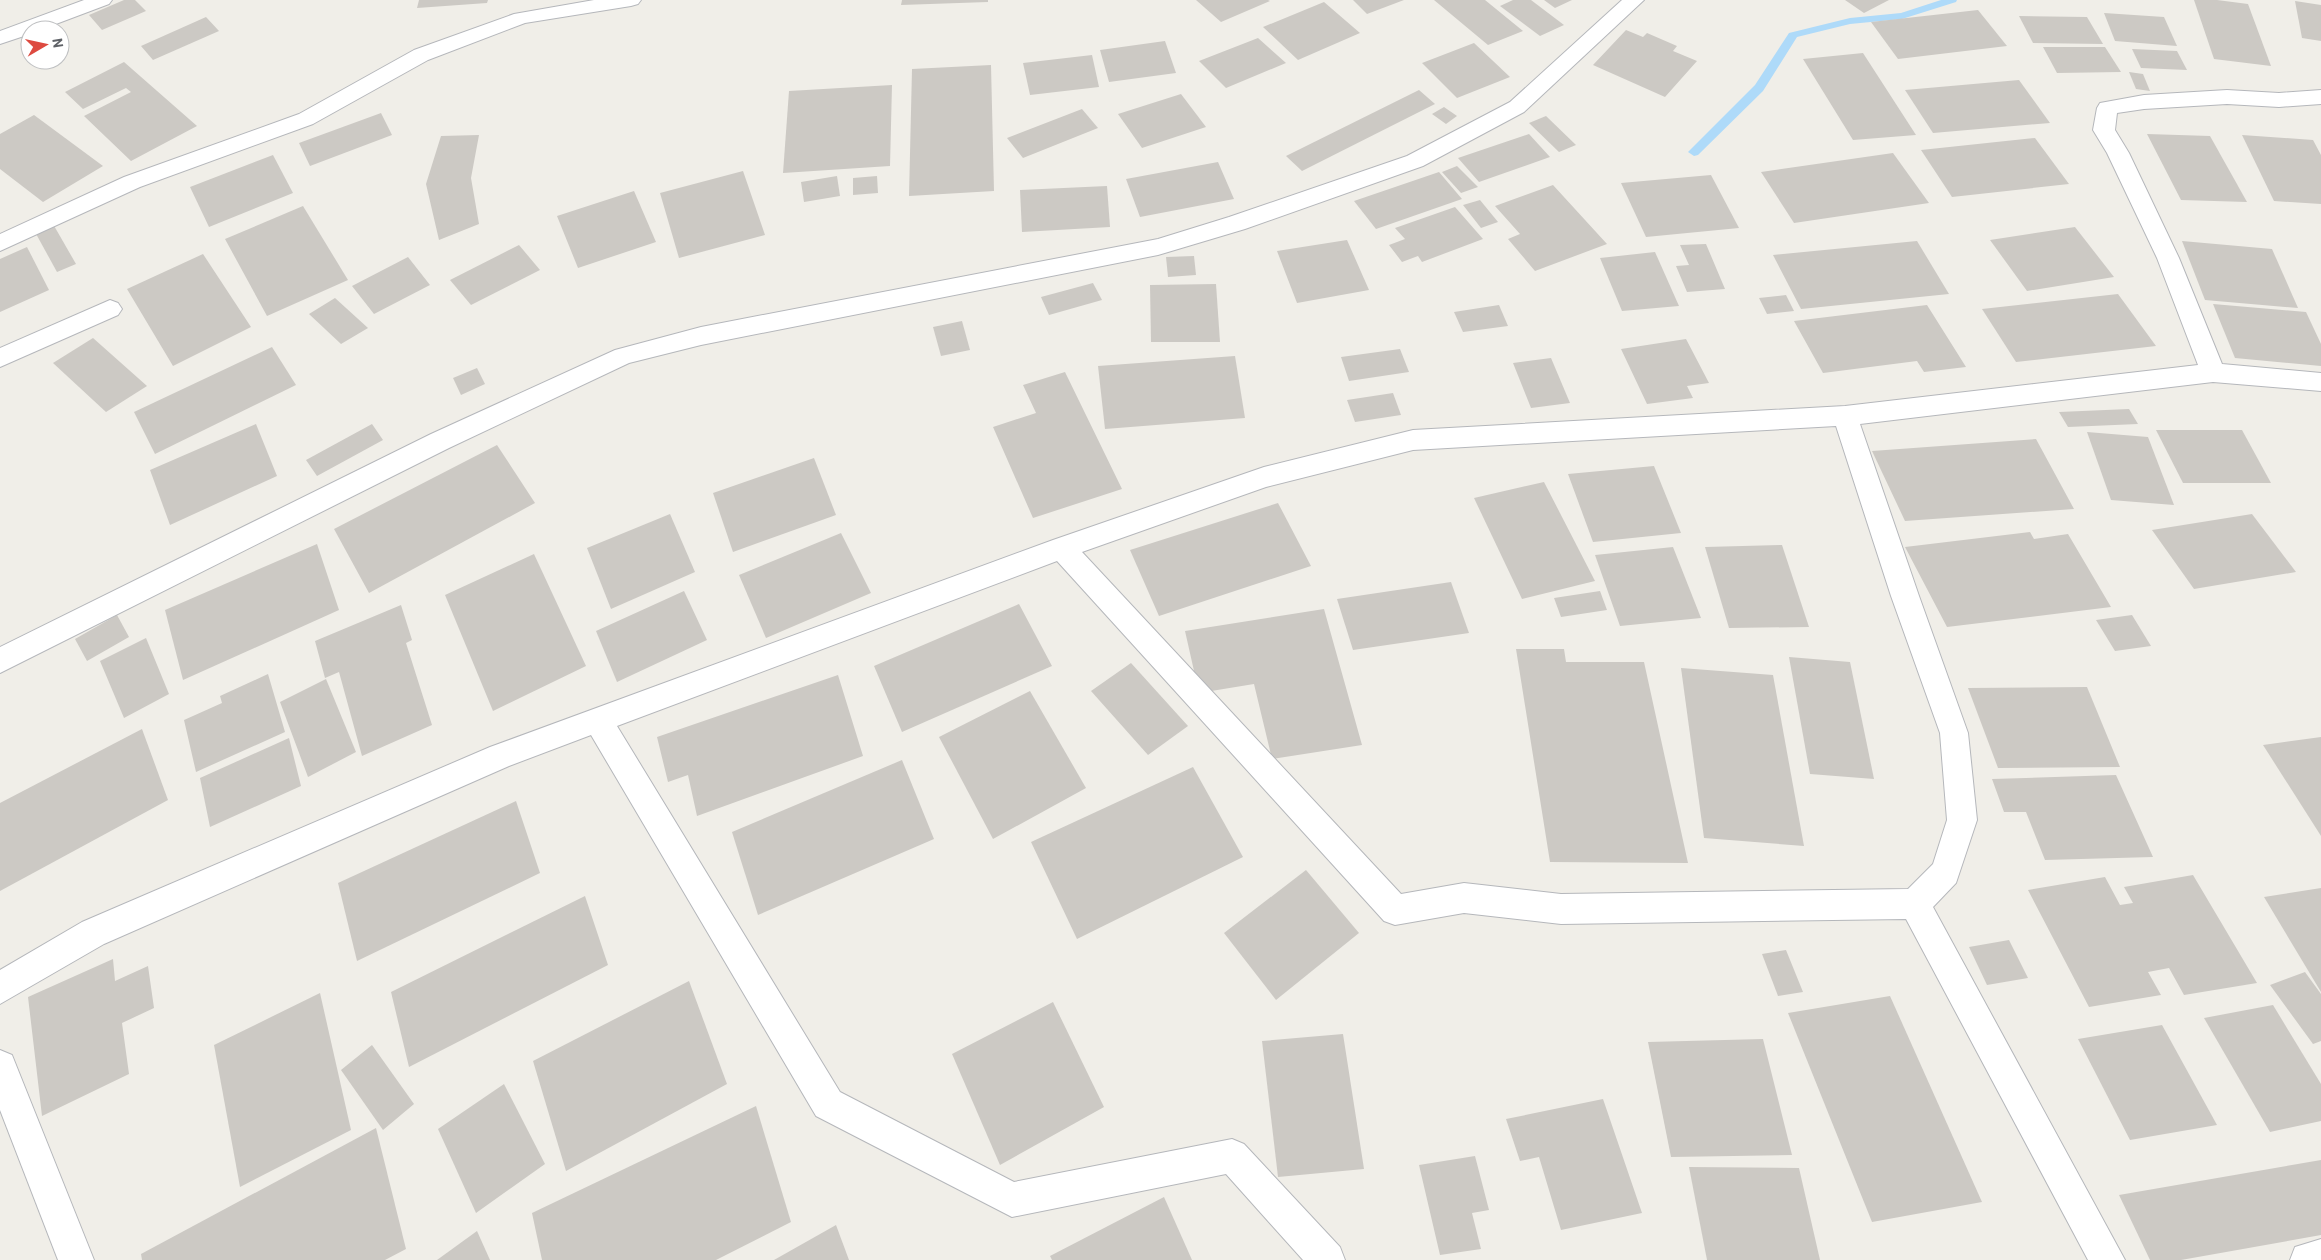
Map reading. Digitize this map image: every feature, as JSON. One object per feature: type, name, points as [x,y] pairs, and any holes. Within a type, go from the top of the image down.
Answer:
[{"type":"street","points":[[0,38],[102,0]]},
{"type":"street","points":[[0,243],[132,182],[306,119],[420,55],[522,18],[632,0]]},
{"type":"street","points":[[0,661],[440,441],[623,356],[711,334],[1158,246],[1237,224],[1415,161],[1517,107],[1634,0]]},
{"type":"street","points":[[2214,373],[2168,258],[2118,153],[2104,130],[2107,108],[2144,102],[2227,96],[2279,100],[2321,97]]},
{"type":"street","points":[[0,358],[110,309]]},
{"type":"street","points":[[0,988],[93,933],[500,756],[1062,548],[1264,478],[1413,440],[1845,416],[2214,373],[2321,382]]},
{"type":"street","points":[[1062,548],[1395,910],[1464,898],[1561,909],[1915,904],[1945,873],[1962,820],[1954,733],[1904,596],[1845,416]]},
{"type":"street","points":[[598,720],[828,1104],[1012,1200],[1232,1156],[1327,1260]]},
{"type":"street","points":[[1915,904],[2107,1260]]},
{"type":"street","points":[[0,1067],[76,1260]]},
{"type":"street","points":[[2308,1260],[2321,1257]]},
{"type":"building","points":[[124,0],[135,0],[146,11],[102,30],[89,15]]},
{"type":"building","points":[[419,0],[488,0],[487,3],[417,8]]},
{"type":"building","points":[[902,0],[988,0],[988,2],[901,5]]},
{"type":"building","points":[[1196,0],[1268,0],[1270,1],[1221,22]]},
{"type":"building","points":[[1353,0],[1404,0],[1367,14]]},
{"type":"building","points":[[1434,0],[1485,0],[1523,31],[1488,45]]},
{"type":"building","points":[[1513,0],[1531,0],[1564,25],[1540,36],[1500,6]]},
{"type":"building","points":[[1544,0],[1572,0],[1555,8]]},
{"type":"building","points":[[1845,0],[1889,0],[1864,13]]},
{"type":"building","points":[[2194,0],[2217,0],[2248,4],[2271,66],[2214,59]]},
{"type":"building","points":[[2295,1],[2321,5],[2321,41],[2302,38]]},
{"type":"building","points":[[1324,2],[1360,33],[1298,60],[1263,27]]},
{"type":"building","points":[[1978,10],[2007,46],[1898,59],[1871,22]]},
{"type":"building","points":[[2104,13],[2164,17],[2177,46],[2115,41]]},
{"type":"building","points":[[2019,16],[2087,17],[2103,44],[2033,43]]},
{"type":"building","points":[[206,17],[219,31],[153,60],[141,46]]},
{"type":"building","points":[[1626,30],[1643,37],[1647,33],[1677,46],[1673,51],[1697,61],[1665,97],[1593,65]]},
{"type":"building","points":[[1258,38],[1286,63],[1226,88],[1199,61]]},
{"type":"building","points":[[1165,41],[1176,73],[1109,82],[1100,50]]},
{"type":"building","points":[[1474,43],[1510,77],[1457,98],[1422,63]]},
{"type":"building","points":[[2043,47],[2105,47],[2121,72],[2057,73]]},
{"type":"building","points":[[2132,49],[2177,51],[2187,70],[2141,68]]},
{"type":"building","points":[[1863,53],[1916,135],[1853,140],[1803,59]]},
{"type":"building","points":[[1092,55],[1099,87],[1030,95],[1023,63]]},
{"type":"building","points":[[124,62],[197,126],[131,161],[84,116],[131,92],[126,88],[83,109],[65,92]]},
{"type":"building","points":[[991,65],[994,191],[909,196],[912,69]]},
{"type":"building","points":[[2129,72],[2143,74],[2150,91],[2136,89]]},
{"type":"building","points":[[2019,80],[2050,123],[1933,133],[1905,90]]},
{"type":"building","points":[[892,85],[890,166],[783,173],[789,91]]},
{"type":"building","points":[[1419,90],[1435,104],[1302,171],[1286,156]]},
{"type":"building","points":[[1181,94],[1206,127],[1142,148],[1118,114]]},
{"type":"building","points":[[1444,107],[1457,116],[1446,124],[1432,114]]},
{"type":"building","points":[[1082,109],[1098,128],[1023,158],[1007,138]]},
{"type":"building","points":[[381,113],[392,135],[310,166],[299,143]]},
{"type":"building","points":[[34,115],[103,166],[43,202],[0,169],[0,134]]},
{"type":"building","points":[[1546,116],[1576,145],[1559,152],[1529,123]]},
{"type":"building","points":[[1529,134],[1550,157],[1479,182],[1458,158]]},
{"type":"building","points":[[2147,134],[2210,136],[2247,202],[2181,200]]},
{"type":"building","points":[[479,135],[471,178],[479,224],[439,240],[426,184],[441,136]]},
{"type":"building","points":[[2242,135],[2313,140],[2321,155],[2321,204],[2274,201]]},
{"type":"building","points":[[2035,138],[2069,184],[1952,197],[1921,150]]},
{"type":"building","points":[[1893,153],[1929,203],[1794,223],[1761,172]]},
{"type":"building","points":[[273,155],[293,193],[209,227],[190,187]]},
{"type":"building","points":[[1218,162],[1234,199],[1140,217],[1126,179]]},
{"type":"building","points":[[1457,166],[1478,187],[1461,193],[1442,172]]},
{"type":"building","points":[[743,171],[765,235],[679,258],[660,193]]},
{"type":"building","points":[[1439,172],[1462,199],[1376,229],[1354,201]]},
{"type":"building","points":[[1711,175],[1739,228],[1646,237],[1621,183]]},
{"type":"building","points":[[837,176],[840,196],[804,202],[801,182]]},
{"type":"building","points":[[877,176],[878,193],[853,195],[853,178]]},
{"type":"building","points":[[1553,185],[1607,244],[1535,271],[1508,239],[1520,234],[1495,206]]},
{"type":"building","points":[[1107,186],[1110,227],[1022,232],[1020,190]]},
{"type":"building","points":[[634,191],[656,242],[578,268],[557,216]]},
{"type":"building","points":[[1480,200],[1498,222],[1481,228],[1463,205]]},
{"type":"building","points":[[303,206],[348,280],[267,316],[225,239]]},
{"type":"building","points":[[1455,207],[1483,239],[1422,262],[1418,256],[1402,262],[1389,245],[1405,239],[1395,228]]},
{"type":"building","points":[[53,224],[76,264],[57,272],[35,232]]},
{"type":"building","points":[[2075,227],[2114,277],[2027,291],[1990,240]]},
{"type":"building","points":[[1347,240],[1369,290],[1297,303],[1277,251]]},
{"type":"building","points":[[1917,241],[1949,294],[1801,309],[1773,255]]},
{"type":"building","points":[[2182,241],[2272,249],[2298,308],[2205,300]]},
{"type":"building","points":[[1706,244],[1725,289],[1687,292],[1676,266],[1689,265],[1680,245]]},
{"type":"building","points":[[519,245],[540,270],[471,305],[450,280]]},
{"type":"building","points":[[27,247],[49,290],[0,312],[0,259]]},
{"type":"building","points":[[1655,252],[1679,306],[1622,311],[1600,258]]},
{"type":"building","points":[[203,254],[251,327],[173,366],[127,289]]},
{"type":"building","points":[[1194,256],[1196,275],[1168,277],[1166,257]]},
{"type":"building","points":[[408,257],[430,285],[374,314],[352,286]]},
{"type":"building","points":[[1093,283],[1102,300],[1049,315],[1041,297]]},
{"type":"building","points":[[1216,284],[1220,342],[1151,342],[1150,285]]},
{"type":"building","points":[[2118,294],[2156,346],[2016,362],[1982,309]]},
{"type":"building","points":[[1786,295],[1794,311],[1767,314],[1759,298]]},
{"type":"building","points":[[335,298],[368,328],[341,344],[309,314]]},
{"type":"building","points":[[2213,304],[2306,312],[2321,344],[2321,366],[2235,358]]},
{"type":"building","points":[[1499,305],[1508,326],[1463,332],[1454,312]]},
{"type":"building","points":[[1927,305],[1966,367],[1924,372],[1917,361],[1823,373],[1794,321]]},
{"type":"building","points":[[962,321],[970,350],[941,356],[933,327]]},
{"type":"building","points":[[93,338],[147,386],[106,412],[53,363]]},
{"type":"building","points":[[1686,339],[1709,383],[1687,386],[1693,398],[1647,404],[1621,349]]},
{"type":"building","points":[[272,347],[296,385],[155,454],[134,412]]},
{"type":"building","points":[[1400,349],[1409,372],[1349,381],[1341,357]]},
{"type":"building","points":[[1235,356],[1245,418],[1105,429],[1098,366]]},
{"type":"building","points":[[1551,358],[1570,403],[1531,408],[1513,363]]},
{"type":"building","points":[[477,368],[485,384],[461,395],[453,378]]},
{"type":"building","points":[[1065,372],[1122,489],[1033,518],[993,427],[1036,413],[1023,385]]},
{"type":"building","points":[[1393,393],[1401,415],[1355,422],[1347,400]]},
{"type":"building","points":[[2129,409],[2138,424],[2068,427],[2059,412]]},
{"type":"building","points":[[256,424],[277,476],[170,525],[150,470]]},
{"type":"building","points":[[372,424],[383,440],[317,476],[306,460]]},
{"type":"building","points":[[2156,430],[2242,430],[2271,483],[2183,483]]},
{"type":"building","points":[[2087,432],[2148,437],[2174,505],[2111,500]]},
{"type":"building","points":[[2036,439],[2074,509],[1905,521],[1872,451]]},
{"type":"building","points":[[497,445],[535,503],[369,593],[334,529]]},
{"type":"building","points":[[814,458],[836,515],[733,552],[713,493]]},
{"type":"building","points":[[1654,466],[1681,533],[1593,542],[1568,474]]},
{"type":"building","points":[[1544,482],[1595,581],[1522,599],[1474,498]]},
{"type":"building","points":[[1278,503],[1311,566],[1159,616],[1130,550]]},
{"type":"building","points":[[670,514],[695,572],[611,609],[587,548]]},
{"type":"building","points":[[2252,514],[2296,572],[2194,589],[2152,530]]},
{"type":"building","points":[[2030,532],[2034,539],[2068,534],[2111,607],[1947,627],[1905,547]]},
{"type":"building","points":[[841,533],[871,593],[766,638],[739,575]]},
{"type":"building","points":[[317,544],[339,610],[183,680],[165,610]]},
{"type":"building","points":[[1782,545],[1809,627],[1729,628],[1705,547]]},
{"type":"building","points":[[1673,547],[1701,618],[1620,626],[1595,555]]},
{"type":"building","points":[[534,554],[586,666],[493,711],[445,595]]},
{"type":"building","points":[[1451,582],[1469,633],[1353,650],[1337,599]]},
{"type":"building","points":[[684,591],[707,640],[617,682],[596,631]]},
{"type":"building","points":[[1600,591],[1607,610],[1561,617],[1554,598]]},
{"type":"building","points":[[1019,604],[1052,666],[902,732],[874,666]]},
{"type":"building","points":[[401,605],[412,640],[406,643],[432,725],[362,756],[339,672],[325,678],[315,641]]},
{"type":"building","points":[[1324,609],[1362,745],[1272,759],[1254,684],[1199,693],[1185,631]]},
{"type":"building","points":[[117,615],[129,637],[87,661],[75,639]]},
{"type":"building","points":[[2132,615],[2151,646],[2115,651],[2096,620]]},
{"type":"building","points":[[146,638],[169,694],[124,718],[100,661]]},
{"type":"building","points":[[1516,649],[1564,649],[1566,662],[1644,662],[1688,863],[1550,862]]},
{"type":"building","points":[[1789,657],[1850,662],[1874,779],[1810,774]]},
{"type":"building","points":[[1131,663],[1188,726],[1148,755],[1091,691]]},
{"type":"building","points":[[1681,668],[1773,675],[1804,846],[1704,838]]},
{"type":"building","points":[[268,674],[285,732],[196,772],[184,720],[222,703],[220,696]]},
{"type":"building","points":[[838,675],[863,756],[697,816],[688,775],[668,782],[657,737]]},
{"type":"building","points":[[326,679],[356,752],[308,777],[280,702]]},
{"type":"building","points":[[2087,687],[2120,767],[1998,768],[1968,688]]},
{"type":"building","points":[[1030,691],[1086,788],[993,839],[939,737]]},
{"type":"building","points":[[142,729],[168,800],[0,891],[0,803]]},
{"type":"building","points":[[2321,737],[2321,836],[2263,745]]},
{"type":"building","points":[[289,738],[301,786],[210,827],[200,778]]},
{"type":"building","points":[[902,760],[934,839],[758,915],[732,832]]},
{"type":"building","points":[[1193,767],[1243,857],[1077,939],[1031,842]]},
{"type":"building","points":[[2116,775],[2153,857],[2045,860],[2026,812],[2004,812],[1992,779]]},
{"type":"building","points":[[516,801],[540,873],[357,961],[338,883]]},
{"type":"building","points":[[1306,870],[1359,933],[1276,1000],[1224,933]]},
{"type":"building","points":[[2193,875],[2257,983],[2184,995],[2169,968],[2148,972],[2161,995],[2089,1007],[2028,890],[2105,877],[2120,905],[2133,903],[2124,887]]},
{"type":"building","points":[[2321,888],[2321,992],[2264,897]]},
{"type":"building","points":[[585,896],[608,965],[409,1067],[391,992]]},
{"type":"building","points":[[2009,940],[2028,978],[1987,985],[1969,947]]},
{"type":"building","points":[[1786,950],[1803,992],[1778,996],[1762,954]]},
{"type":"building","points":[[113,959],[115,981],[148,966],[154,1008],[122,1023],[129,1074],[42,1116],[28,997]]},
{"type":"building","points":[[2305,972],[2321,994],[2321,1041],[2313,1044],[2270,985]]},
{"type":"building","points":[[689,981],[727,1084],[566,1171],[533,1061]]},
{"type":"building","points":[[320,993],[351,1130],[240,1187],[214,1045]]},
{"type":"building","points":[[1890,996],[1982,1202],[1872,1222],[1788,1013]]},
{"type":"building","points":[[1053,1002],[1104,1107],[1000,1165],[952,1054]]},
{"type":"building","points":[[2273,1005],[2321,1084],[2321,1121],[2270,1132],[2204,1018]]},
{"type":"building","points":[[2162,1025],[2217,1125],[2130,1140],[2078,1039]]},
{"type":"building","points":[[1343,1034],[1364,1169],[1278,1177],[1262,1041]]},
{"type":"building","points":[[1763,1039],[1792,1155],[1671,1157],[1648,1042]]},
{"type":"building","points":[[372,1045],[414,1104],[383,1130],[341,1070]]},
{"type":"building","points":[[504,1084],[545,1164],[476,1213],[438,1129]]},
{"type":"building","points":[[1603,1099],[1642,1213],[1561,1230],[1539,1157],[1520,1161],[1506,1119]]},
{"type":"building","points":[[756,1106],[791,1222],[716,1260],[542,1260],[532,1213]]},
{"type":"building","points":[[376,1128],[406,1249],[385,1260],[142,1260],[141,1254]]},
{"type":"building","points":[[1475,1156],[1489,1210],[1472,1213],[1481,1249],[1440,1255],[1419,1165]]},
{"type":"building","points":[[2321,1160],[2321,1235],[2181,1260],[2150,1260],[2119,1195]]},
{"type":"building","points":[[1689,1167],[1799,1168],[1820,1260],[1707,1260]]},
{"type":"building","points":[[1164,1197],[1192,1260],[1052,1260],[1050,1256]]},
{"type":"building","points":[[836,1225],[849,1260],[774,1260]]},
{"type":"building","points":[[477,1231],[490,1260],[437,1260]]},
{"type":"waterway","points":[[1694,152],[1759,88],[1793,35],[1850,21],[1902,16],[1952,0]]}]
